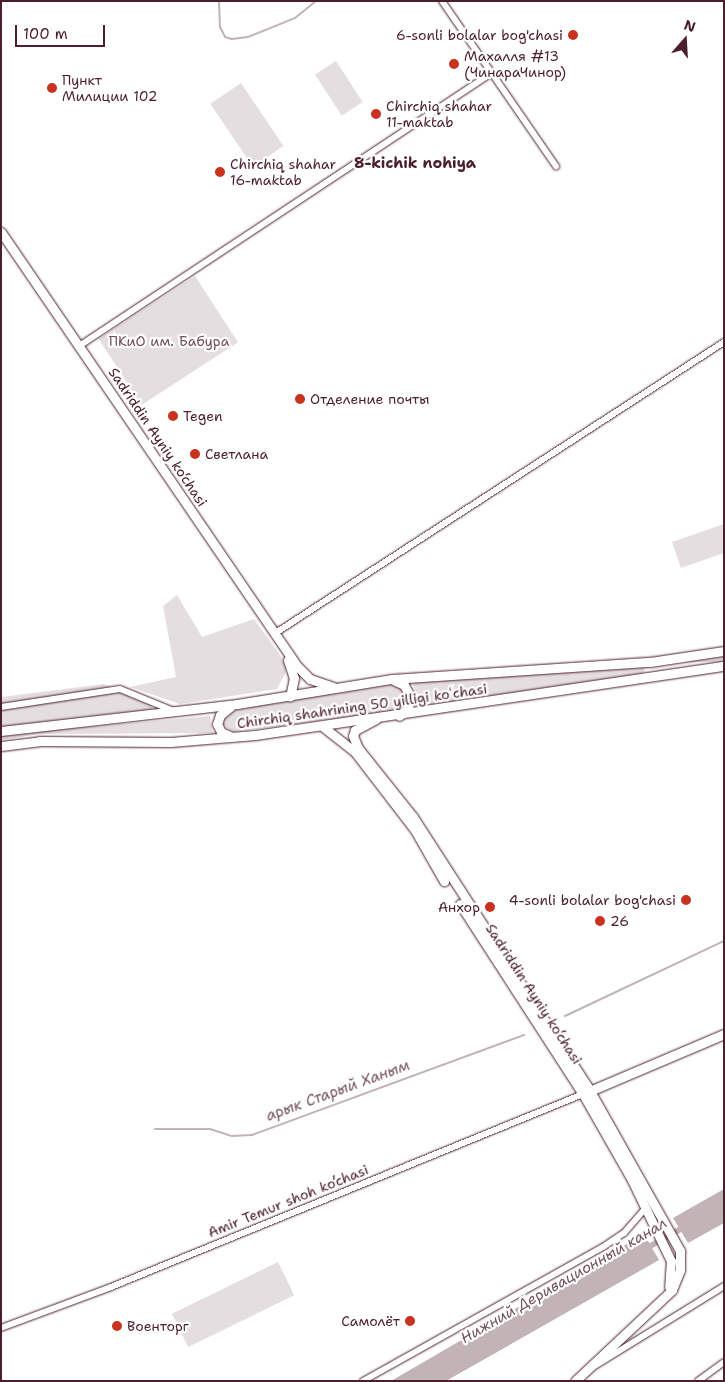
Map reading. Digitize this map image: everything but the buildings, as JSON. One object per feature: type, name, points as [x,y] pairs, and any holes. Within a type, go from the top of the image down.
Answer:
[{"type":"main road","name":"Sadriddin Ayniy ko‘chasi","points":[[1,232],[274,634]]},
{"type":"main road","points":[[274,634],[306,676],[325,686],[341,688]]},
{"type":"main road","points":[[274,634],[292,670],[294,685],[290,697]]},
{"type":"main road","name":"Chirchiq shahrining 50 yilligi koʻchasi","points":[[1,730],[237,704],[290,697],[392,679],[650,662],[724,651]]},
{"type":"main road","points":[[650,662],[652,677]]},
{"type":"main road","name":"Chirchiq shahrining 50 yilligi koʻchasi","points":[[1,746],[39,741],[171,742],[240,737],[396,717],[724,666]]},
{"type":"main road","points":[[392,679],[404,685],[410,696],[408,708],[396,717]]},
{"type":"main road","points":[[237,704],[222,712],[217,724],[224,734],[240,737]]},
{"type":"main road","name":"Sadriddin Ayniy ko‘chasi","points":[[376,719],[355,730],[353,736],[358,748],[418,824],[450,878],[586,1092],[679,1248],[681,1264],[677,1279],[660,1302],[578,1378]]},
{"type":"main road","name":"Sadriddin Ayniy ko‘chasi","points":[[321,726],[355,752],[415,830],[586,1092],[632,1180],[649,1221],[672,1264],[672,1276],[668,1289],[660,1302]]},
{"type":"main road","name":"Amir Temur shoh ko‘chasi","points":[[586,1092],[724,1034]]},
{"type":"street","points":[[442,1],[556,166]]},
{"type":"street","points":[[79,346],[492,74]]},
{"type":"street","points":[[274,634],[724,342]]},
{"type":"street","points":[[1,707],[120,689],[175,711]]},
{"type":"street","name":"Amir Temur shoh ko‘chasi","points":[[1,1328],[112,1287],[586,1092]]},
{"type":"street","points":[[363,1381],[603,1247],[624,1233],[644,1210]]},
{"type":"street","name":"Sadriddin Ayniy ko‘chasi","points":[[578,1378],[724,1286]]},
{"type":"street","points":[[698,1381],[724,1362]]},
{"type":"green space","points":[[336,61],[363,102],[342,116],[315,75]]},
{"type":"green space","points":[[241,83],[283,146],[253,167],[210,104]]},
{"type":"green space","name":"ПКиО им. Бабура","points":[[195,276],[238,342],[142,405],[99,339]]},
{"type":"green space","points":[[724,524],[724,553],[681,568],[672,542]]},
{"type":"green space","points":[[177,595],[202,637],[254,619],[285,662],[286,672],[277,689],[180,704],[130,687],[176,677],[163,606]]},
{"type":"green space","points":[[656,656],[724,656],[724,662],[656,662]]},
{"type":"green space","points":[[645,667],[643,674],[416,709],[417,694],[412,682]]},
{"type":"green space","points":[[104,684],[151,705],[153,710],[1,729],[1,697]]},
{"type":"green space","points":[[392,684],[401,689],[404,698],[401,707],[396,711],[233,732],[222,724],[222,718],[230,710]]},
{"type":"green space","points":[[210,716],[213,733],[40,734],[1,740],[1,736],[40,731]]},
{"type":"green space","points":[[278,1262],[294,1295],[188,1347],[172,1314]]},
{"type":"water","points":[[724,1189],[724,1223],[688,1243],[673,1218]]},
{"type":"water","points":[[644,1234],[659,1260],[446,1381],[391,1381]]},
{"type":"waterway","points":[[219,1],[220,27],[225,37],[232,39],[248,37],[295,18],[316,1]]},
{"type":"waterway","name":"арык Старый Ханым","points":[[565,1016],[724,941]]},
{"type":"waterway","name":"арык Старый Ханым","points":[[155,1129],[210,1129],[232,1136],[252,1135],[524,1035]]},
{"type":"waterway","name":"Нижний Деривационный канал","points":[[645,1249],[686,1226]]},
{"type":"place","name":"6-sonli bolalar bog'chasi","points":[[573,35]]},
{"type":"place","name":"Махалля #13 (ЧинараЧинор)","points":[[454,64]]},
{"type":"place","name":"Пункт Милиции 102","points":[[52,88]]},
{"type":"place","name":"Chirchiq shahar 11-maktab","points":[[376,114]]},
{"type":"place","name":"Chirchiq shahar 16-maktab","points":[[220,172]]},
{"type":"place","name":"Отделение почты","points":[[300,399]]},
{"type":"place","name":"Tegen","points":[[173,416]]},
{"type":"place","name":"Светлана","points":[[195,454]]},
{"type":"place","name":"4-sonli bolalar bog'chasi","points":[[686,900]]},
{"type":"place","name":"Анхор","points":[[490,907]]},
{"type":"place","name":"26","points":[[600,921]]},
{"type":"place","name":"Самолёт","points":[[410,1321]]},
{"type":"place","name":"Военторг","points":[[117,1326]]},
{"type":"district","name":"8-kichik nohiya","points":[[415,164]]}]
